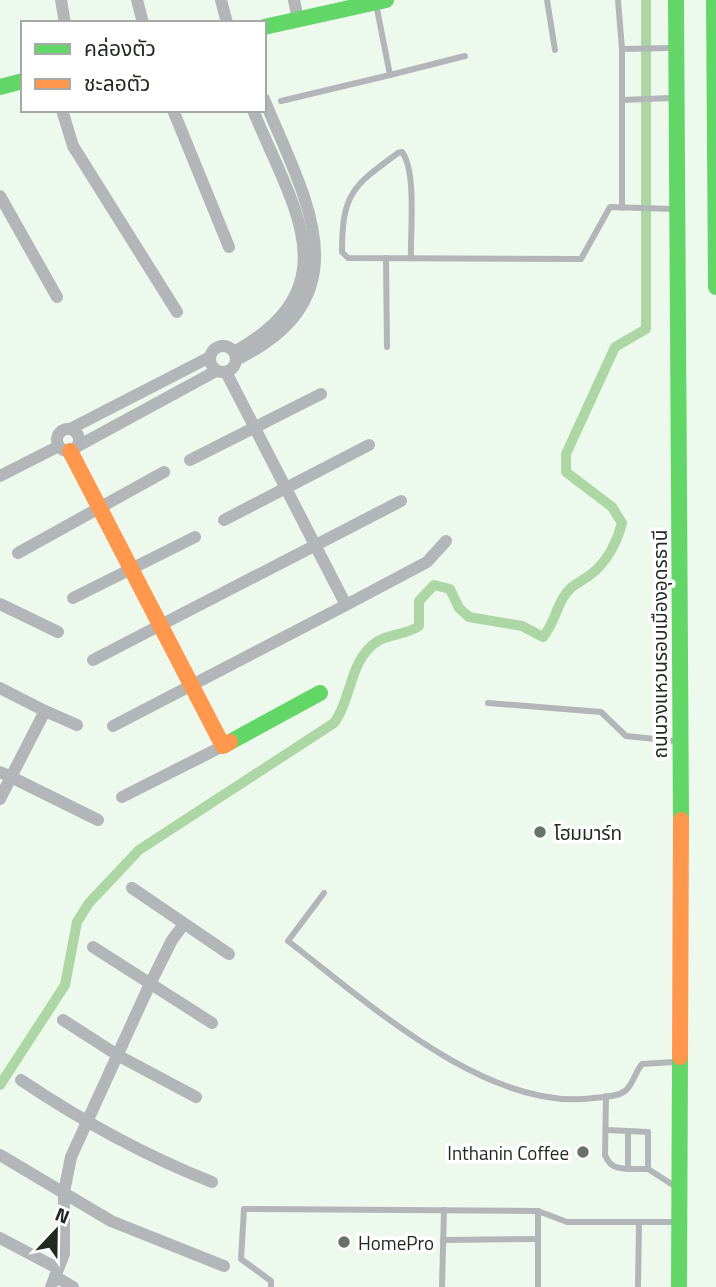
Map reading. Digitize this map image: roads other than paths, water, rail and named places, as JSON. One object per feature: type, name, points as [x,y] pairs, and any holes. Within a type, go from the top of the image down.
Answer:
[{"type":"main road","name":"ถนนวงแหวนรอบเมืองอุดรธานี","points":[[676,0],[671,48],[670,209],[680,741],[679,1287]]},
{"type":"main road","points":[[714,0],[716,287]]},
{"type":"main road","points":[[266,27],[379,1]]},
{"type":"main road","points":[[0,86],[21,81]]},
{"type":"main road","points":[[69,447],[223,746],[320,693]]},
{"type":"street","points":[[61,0],[65,21]]},
{"type":"street","points":[[137,0],[142,21]]},
{"type":"street","points":[[221,0],[226,21]]},
{"type":"street","points":[[294,0],[298,20]]},
{"type":"street","points":[[234,356],[266,344],[289,322],[309,289],[317,253],[311,216],[266,104]]},
{"type":"street","points":[[63,112],[73,146],[177,312]]},
{"type":"street","points":[[174,112],[229,247]]},
{"type":"street","points":[[234,356],[264,335],[286,313],[304,273],[306,258],[295,209],[254,112]]},
{"type":"street","points":[[0,196],[57,297]]},
{"type":"street","points":[[0,476],[69,447],[148,410],[234,366],[234,356],[226,347],[219,347],[210,357],[59,434],[69,447]]},
{"type":"street","points":[[210,357],[210,364],[221,371],[254,429],[346,605]]},
{"type":"street","points":[[141,394],[148,410]]},
{"type":"street","points":[[190,460],[321,394]]},
{"type":"street","points":[[69,447],[77,433],[70,429]]},
{"type":"street","points":[[224,520],[369,445]]},
{"type":"street","points":[[18,553],[164,472]]},
{"type":"street","points":[[93,660],[401,501]]},
{"type":"street","points":[[72,598],[195,537]]},
{"type":"street","points":[[113,726],[427,562],[446,541]]},
{"type":"street","points":[[0,604],[58,632]]},
{"type":"street","points":[[0,688],[76,725]]},
{"type":"street","points":[[0,799],[6,774],[45,711]]},
{"type":"street","points":[[122,797],[223,746]]},
{"type":"street","points":[[6,774],[98,820]]},
{"type":"street","points":[[132,888],[229,954]]},
{"type":"street","points":[[54,1277],[64,1254],[64,1192],[71,1157],[84,1123],[119,1056],[172,940],[184,924]]},
{"type":"street","points":[[93,947],[212,1023]]},
{"type":"street","points":[[63,1020],[119,1056],[196,1097]]},
{"type":"street","points":[[21,1080],[84,1123],[153,1159],[212,1182]]},
{"type":"street","points":[[0,1154],[111,1221],[224,1266]]},
{"type":"street","points":[[0,1238],[72,1287]]},
{"type":"lane","points":[[547,0],[555,50]]},
{"type":"lane","points":[[618,0],[626,100],[622,208]]},
{"type":"lane","points":[[379,1],[390,75]]},
{"type":"lane","points":[[622,49],[671,48]]},
{"type":"lane","points":[[281,101],[465,56]]},
{"type":"lane","points":[[626,100],[672,98]]},
{"type":"lane","points":[[411,258],[410,175],[402,152],[360,181],[347,201],[342,252],[348,258],[581,259],[610,208],[670,209]]},
{"type":"lane","points":[[386,258],[387,347]]},
{"type":"lane","points":[[488,703],[601,712],[626,736],[680,741]]},
{"type":"lane","points":[[324,893],[288,941],[378,1010],[461,1064],[499,1084],[534,1096],[558,1099],[606,1096],[626,1090],[642,1064],[650,1061],[680,1062]]},
{"type":"lane","points":[[606,1096],[608,1163],[615,1168],[648,1170],[668,1180],[679,1192]]},
{"type":"lane","points":[[606,1130],[648,1132],[648,1170]]},
{"type":"lane","points":[[628,1131],[628,1169]]},
{"type":"lane","points":[[271,1287],[271,1281],[241,1259],[244,1209],[538,1211],[567,1222],[679,1222]]},
{"type":"lane","points":[[442,1287],[444,1210]]},
{"type":"lane","points":[[538,1211],[538,1287]]},
{"type":"lane","points":[[638,1287],[639,1222]]},
{"type":"lane","points":[[443,1240],[538,1239]]},
{"type":"waterway","points":[[0,1085],[65,985],[77,922],[89,903],[139,850],[334,723],[361,658],[378,641],[419,626],[419,601],[434,585],[450,589],[459,608],[469,617],[522,626],[543,637],[566,593],[596,570],[609,554],[622,523],[612,507],[566,472],[566,454],[615,347],[646,329],[646,0]]},
{"type":"place","name":"โฮมมาร์ท","points":[[540,832]]},
{"type":"place","name":"Inthanin Coffee","points":[[583,1152]]},
{"type":"place","name":"HomePro","points":[[344,1242]]}]
